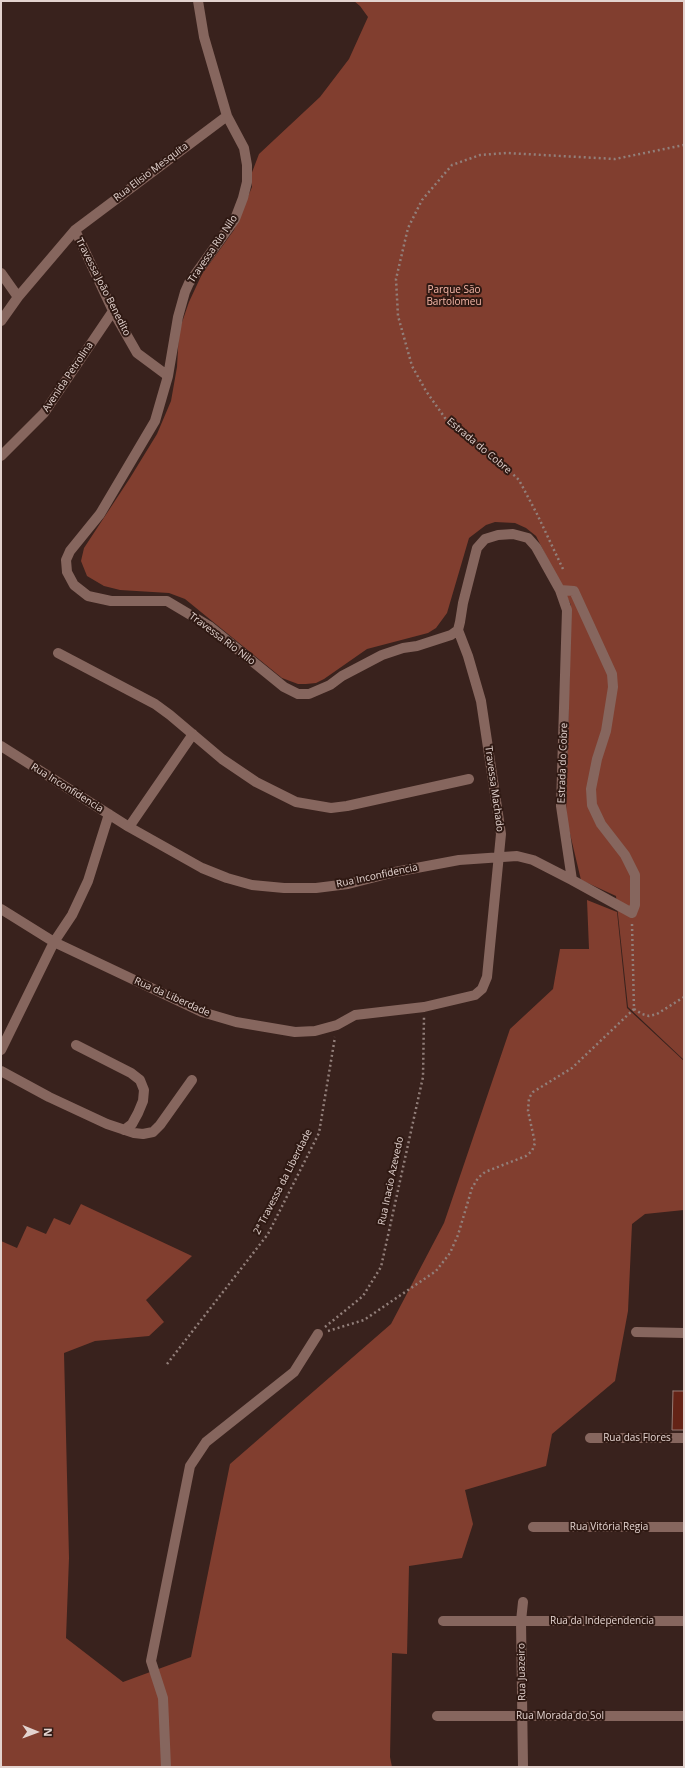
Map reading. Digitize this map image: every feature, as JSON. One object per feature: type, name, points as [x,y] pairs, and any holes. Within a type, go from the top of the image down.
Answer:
[{"type":"street","points":[[198,1],[204,37],[227,116]]},
{"type":"street","name":"Rua Elisio Mesquita","points":[[1,321],[18,297],[74,230],[227,116]]},
{"type":"street","name":"Travessa Rio Nilo","points":[[227,116],[244,148],[247,165],[246,187],[235,219],[185,292],[178,317],[168,376],[155,420],[100,514],[79,538],[66,560],[67,572],[74,585],[88,596],[111,601],[168,601],[209,626],[284,687],[298,694],[309,694],[316,692],[330,685],[342,676],[382,655],[437,640],[451,635],[458,630]]},
{"type":"street","name":"Travessa João Benedito","points":[[74,230],[113,310],[137,353],[168,376]]},
{"type":"street","points":[[1,273],[18,297]]},
{"type":"street","name":"Avenida Petrolina","points":[[1,456],[44,413],[113,310]]},
{"type":"street","points":[[458,630],[475,554],[477,548],[485,539],[498,535],[513,534],[528,538],[536,547],[560,590],[574,591],[612,674],[613,687],[606,731],[597,759],[591,789],[592,805],[601,824],[625,855],[634,875],[635,905],[632,913]]},
{"type":"street","name":"Estrada do Cobre","points":[[560,590],[567,610],[561,806],[572,880]]},
{"type":"street","name":"Travessa Machado","points":[[458,630],[468,656],[481,701],[501,834],[487,977]]},
{"type":"street","points":[[58,653],[155,704],[222,759],[256,782],[296,802],[331,808],[347,806],[469,779]]},
{"type":"street","points":[[129,827],[193,734]]},
{"type":"street","name":"Rua Inconfidencia","points":[[1,746],[129,827],[202,868],[227,878],[252,885],[284,888],[316,888],[348,884],[395,872],[459,860],[499,856],[517,856],[533,860],[632,913]]},
{"type":"street","points":[[1,1050],[54,942],[72,915],[88,881],[109,814]]},
{"type":"street","name":"Rua da Liberdade","points":[[1,909],[54,942],[202,1012],[236,1022],[295,1032],[315,1030],[337,1025],[355,1015],[424,1007],[475,995],[482,989],[487,977]]},
{"type":"street","points":[[76,1045],[131,1073],[140,1080],[144,1090],[143,1101],[132,1124],[124,1130]]},
{"type":"street","points":[[1,1071],[84,1114],[124,1130],[143,1134],[153,1132],[192,1080]]},
{"type":"street","points":[[636,1332],[684,1333]]},
{"type":"street","points":[[166,1767],[163,1698],[151,1661],[190,1466],[206,1442],[294,1372],[318,1334]]},
{"type":"street","name":"Rua das Flores","points":[[590,1438],[684,1438]]},
{"type":"street","name":"Rua Vitória Regia","points":[[533,1527],[684,1527]]},
{"type":"street","name":"Rua Juazeiro","points":[[523,1602],[521,1622],[523,1767]]},
{"type":"street","name":"Rua da Independencia","points":[[443,1621],[684,1622]]},
{"type":"street","name":"Rua Morada do Sol","points":[[437,1716],[684,1716]]},
{"type":"path","name":"Estrada do Cobre","points":[[564,570],[519,480],[497,459],[445,418],[426,391],[412,366],[398,316],[396,280],[408,228],[422,200],[452,165],[480,155],[507,153],[615,159],[684,145]]},
{"type":"path","points":[[318,1334],[364,1320],[436,1271],[450,1253],[458,1235],[472,1188],[478,1178],[485,1172],[526,1156],[532,1151],[535,1143],[535,1137],[528,1118],[527,1103],[533,1092],[572,1068],[634,1009],[632,913]]},
{"type":"path","points":[[634,1009],[649,1016],[656,1014],[684,997]]},
{"type":"path","name":"Rua Inacio Azevedo","points":[[318,1334],[363,1296],[381,1267],[423,1076],[424,1007]]},
{"type":"path","name":"2ª Travessa da Liberdade","points":[[167,1364],[268,1234],[319,1133],[337,1025]]},
{"type":"green space","name":"Parque São Bartolomeu","points":[[354,1],[684,1],[684,1060],[628,1007],[616,896],[581,880],[566,817],[571,605],[536,536],[526,528],[515,523],[495,522],[486,525],[469,538],[447,613],[436,628],[428,633],[367,649],[324,679],[316,683],[306,684],[298,684],[282,678],[185,599],[169,593],[120,590],[104,586],[87,576],[81,561],[84,548],[157,434],[171,401],[177,367],[179,331],[189,302],[202,274],[234,230],[252,187],[251,175],[259,154],[320,97],[349,59],[368,17],[360,6]]},
{"type":"green space","points":[[587,900],[617,912],[627,1008],[684,1061],[684,1210],[645,1214],[632,1224],[628,1311],[615,1381],[552,1434],[546,1466],[465,1490],[473,1524],[462,1558],[409,1566],[407,1654],[392,1653],[390,1757],[392,1767],[1,1767],[1,1241],[17,1248],[27,1226],[46,1234],[54,1218],[70,1225],[81,1204],[192,1256],[146,1300],[164,1322],[149,1336],[95,1341],[64,1353],[69,1558],[66,1638],[123,1682],[191,1657],[230,1464],[391,1324],[444,1223],[510,1029],[553,989],[560,949],[589,949]]},
{"type":"building","points":[[673,1391],[684,1391],[684,1430],[672,1430]]}]
